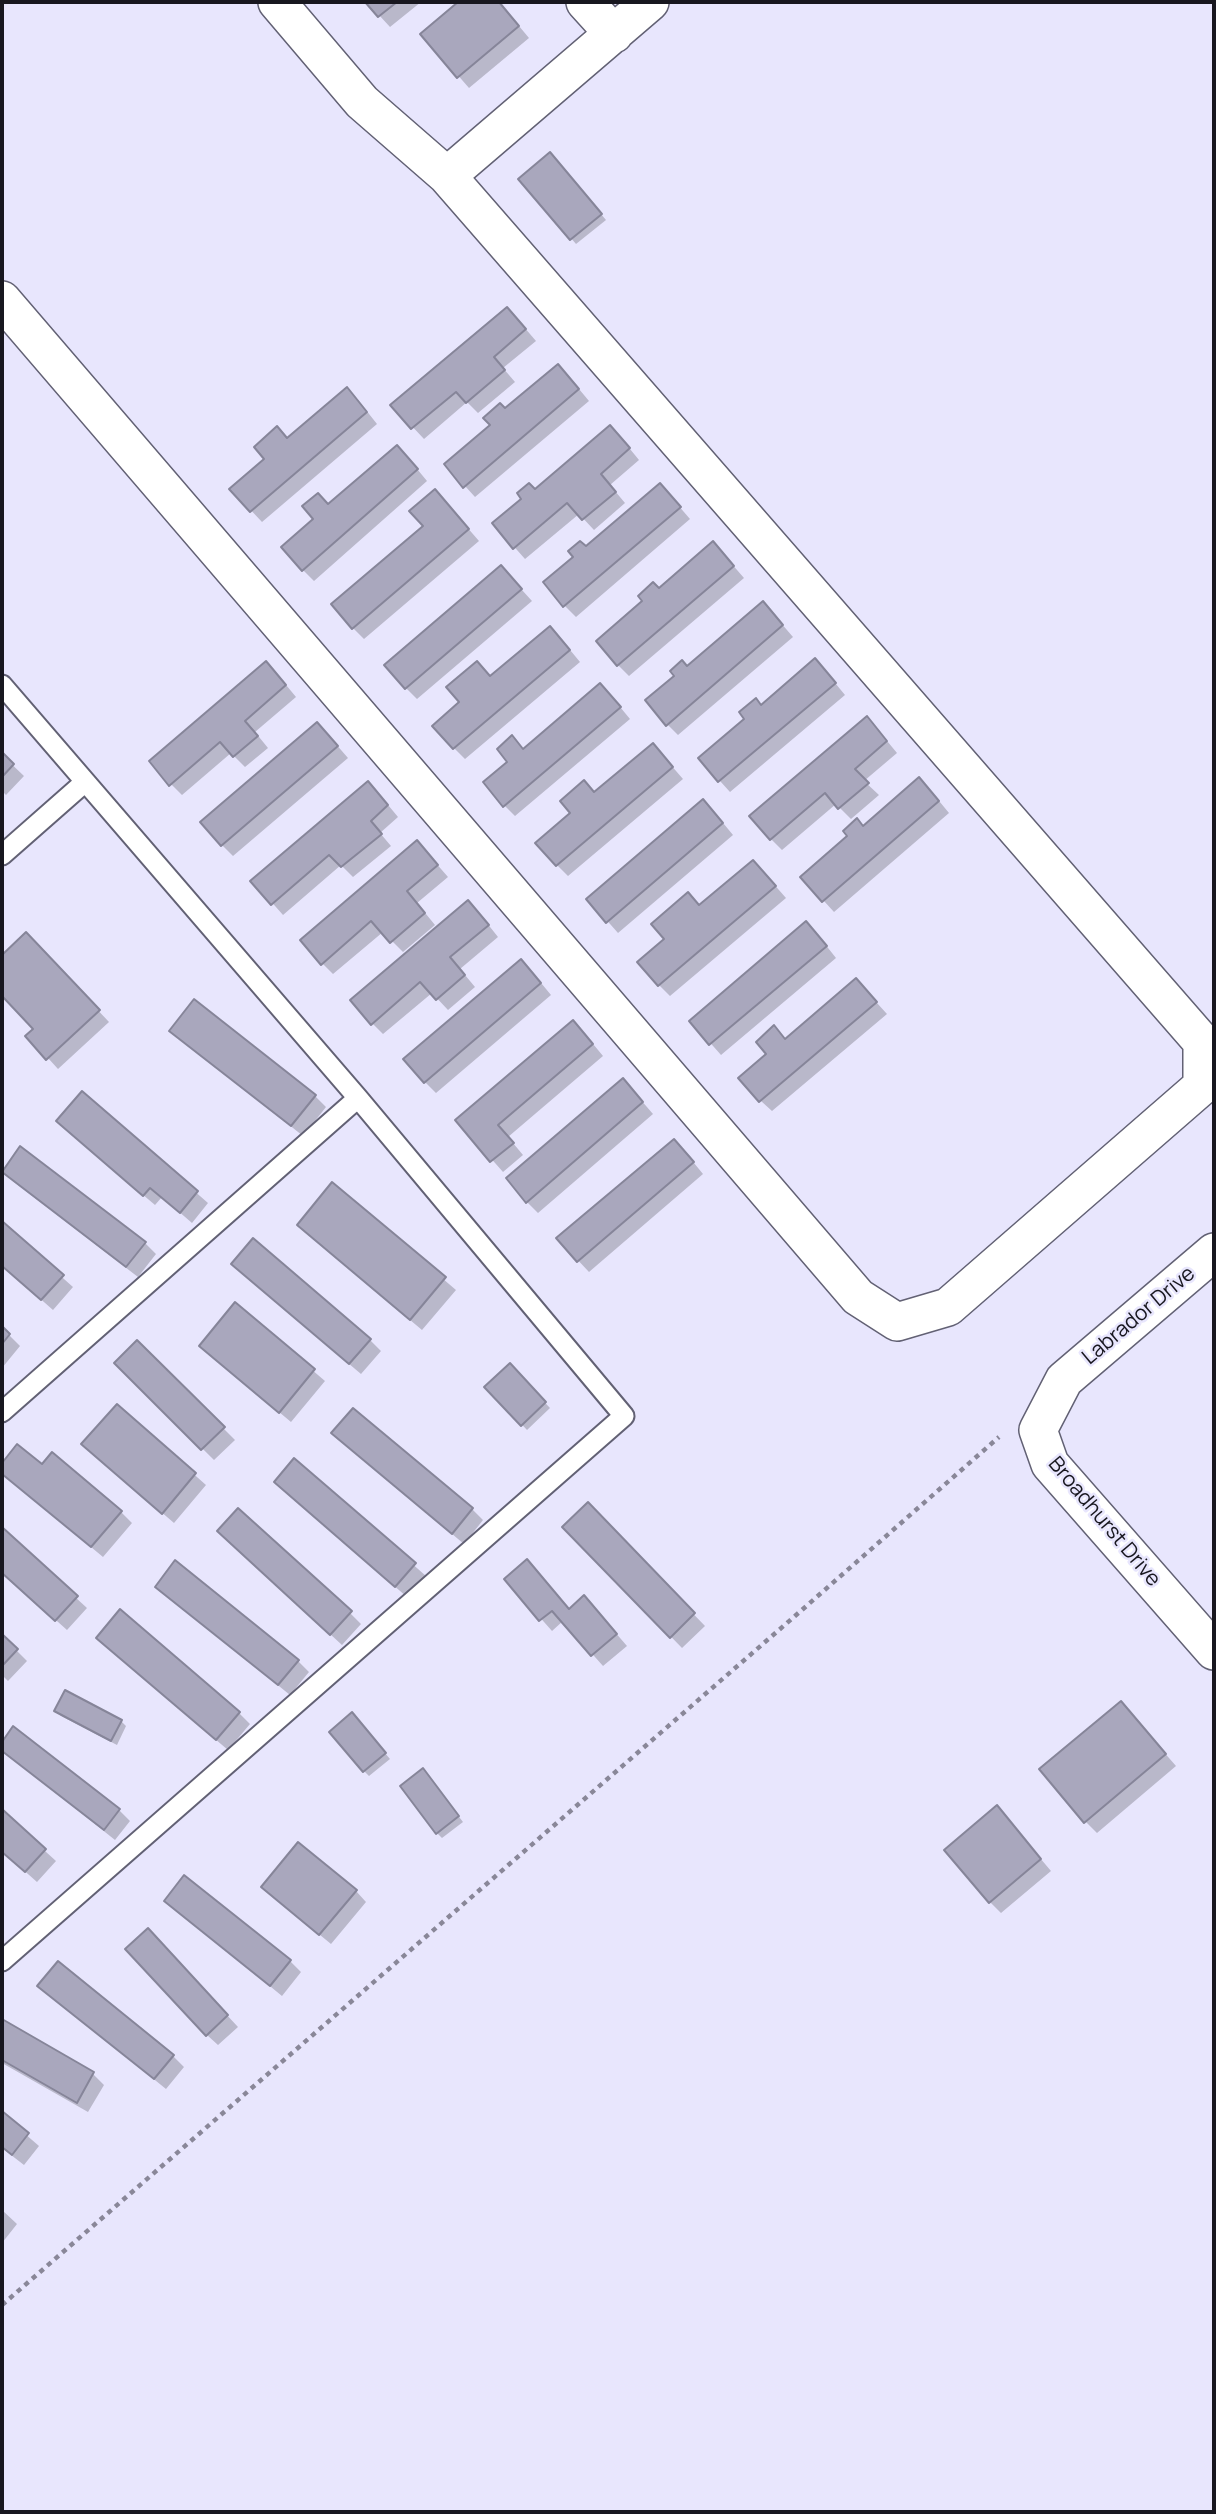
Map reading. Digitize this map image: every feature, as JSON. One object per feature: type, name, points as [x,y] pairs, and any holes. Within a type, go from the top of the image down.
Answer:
[{"type":"street","points":[[2,300],[858,1297],[897,1322],[948,1307],[1202,1086],[1202,1042],[447,176],[362,102],[277,2]]},
{"type":"street","points":[[585,2],[614,34]]},
{"type":"street","points":[[447,176],[650,2]]},
{"type":"street","name":"Labrador Drive","points":[[1064,1380],[1214,1252]]},
{"type":"street","name":"Broadhurst Drive","points":[[1064,1380],[1038,1430],[1050,1464],[1214,1651]]},
{"type":"lane","points":[[2,685],[358,1098],[624,1416],[2,1961]]},
{"type":"lane","points":[[2,855],[85,782]]},
{"type":"lane","points":[[2,1412],[358,1098]]},
{"type":"path","points":[[2,2305],[785,1626],[1002,1434]]},
{"type":"building","points":[[365,2],[397,2],[378,17]]},
{"type":"building","points":[[458,2],[499,2],[519,26],[457,78],[420,34]]},
{"type":"building","points":[[550,152],[602,214],[570,240],[518,179]]},
{"type":"building","points":[[507,307],[526,329],[494,357],[505,370],[466,403],[456,392],[411,429],[390,405]]},
{"type":"building","points":[[558,364],[579,389],[463,488],[444,464],[490,425],[483,418],[500,403],[505,408]]},
{"type":"building","points":[[347,387],[367,412],[250,512],[229,489],[264,459],[254,447],[277,426],[287,438]]},
{"type":"building","points":[[610,425],[630,448],[601,474],[616,492],[582,520],[567,503],[513,549],[492,523],[521,499],[517,493],[529,483],[535,489]]},
{"type":"building","points":[[397,445],[418,469],[302,571],[281,547],[313,519],[302,506],[318,493],[328,504]]},
{"type":"building","points":[[660,483],[681,507],[563,607],[543,582],[573,557],[568,551],[580,541],[586,546]]},
{"type":"building","points":[[435,489],[469,529],[352,629],[331,604],[423,526],[409,511]]},
{"type":"building","points":[[713,541],[734,566],[617,666],[596,641],[642,601],[638,596],[653,582],[659,588]]},
{"type":"building","points":[[501,565],[522,589],[405,689],[384,665]]},
{"type":"building","points":[[763,601],[783,625],[666,726],[645,700],[674,676],[670,671],[682,660],[687,666]]},
{"type":"building","points":[[550,626],[570,650],[453,749],[432,726],[459,702],[446,687],[477,661],[490,676]]},
{"type":"building","points":[[815,658],[836,683],[718,782],[698,758],[744,719],[739,712],[756,698],[761,705]]},
{"type":"building","points":[[266,661],[286,685],[245,721],[258,736],[233,757],[220,742],[169,786],[149,761]]},
{"type":"building","points":[[600,683],[621,707],[503,807],[483,782],[507,762],[497,749],[512,735],[523,749]]},
{"type":"building","points":[[867,716],[887,741],[855,769],[869,783],[838,809],[825,793],[770,840],[749,816]]},
{"type":"building","points":[[317,722],[338,746],[221,846],[200,822]]},
{"type":"building","points":[[653,743],[673,767],[556,866],[535,843],[570,813],[560,801],[584,780],[594,792]]},
{"type":"building","points":[[2,752],[14,764],[2,777]]},
{"type":"building","points":[[919,777],[939,801],[822,902],[800,877],[847,836],[843,831],[857,818],[863,826]]},
{"type":"building","points":[[368,781],[388,805],[371,821],[382,834],[341,867],[329,855],[271,905],[250,881]]},
{"type":"building","points":[[703,799],[723,823],[606,923],[586,899]]},
{"type":"building","points":[[417,840],[438,865],[407,891],[425,913],[390,943],[371,921],[321,965],[300,940]]},
{"type":"building","points":[[753,860],[776,886],[658,986],[637,962],[664,939],[651,924],[688,892],[699,905]]},
{"type":"building","points":[[468,900],[489,925],[450,957],[465,975],[436,1000],[420,982],[371,1025],[350,1000]]},
{"type":"building","points":[[806,921],[827,946],[709,1045],[689,1021]]},
{"type":"building","points":[[26,932],[100,1010],[46,1060],[25,1036],[33,1029],[2,996],[2,955]]},
{"type":"building","points":[[521,959],[541,983],[424,1083],[403,1059]]},
{"type":"building","points":[[856,978],[877,1002],[759,1102],[738,1078],[766,1054],[756,1042],[774,1025],[785,1039]]},
{"type":"building","points":[[194,999],[316,1095],[291,1126],[169,1031]]},
{"type":"building","points":[[573,1020],[593,1044],[498,1125],[514,1143],[490,1162],[455,1120]]},
{"type":"building","points":[[623,1078],[643,1102],[526,1203],[506,1178]]},
{"type":"building","points":[[82,1091],[198,1191],[180,1213],[150,1188],[143,1196],[56,1121]]},
{"type":"building","points":[[674,1139],[694,1162],[577,1262],[556,1238]]},
{"type":"building","points":[[20,1146],[146,1242],[126,1267],[2,1172]]},
{"type":"building","points":[[332,1182],[446,1277],[410,1320],[297,1225]]},
{"type":"building","points":[[2,1221],[64,1275],[41,1300],[2,1266]]},
{"type":"building","points":[[253,1238],[371,1339],[349,1364],[231,1264]]},
{"type":"building","points":[[235,1302],[315,1369],[279,1413],[199,1346]]},
{"type":"building","points":[[2,1326],[10,1334],[2,1344]]},
{"type":"building","points":[[137,1340],[225,1427],[201,1450],[114,1363]]},
{"type":"building","points":[[510,1363],[546,1402],[521,1426],[484,1387]]},
{"type":"building","points":[[117,1404],[196,1473],[162,1514],[81,1444]]},
{"type":"building","points":[[353,1408],[473,1508],[452,1534],[331,1433]]},
{"type":"building","points":[[17,1444],[42,1464],[52,1452],[122,1511],[91,1547],[2,1474],[2,1463]]},
{"type":"building","points":[[294,1458],[416,1563],[395,1587],[274,1482]]},
{"type":"building","points":[[588,1502],[695,1613],[670,1638],[562,1527]]},
{"type":"building","points":[[238,1508],[352,1611],[330,1635],[217,1531]]},
{"type":"building","points":[[2,1527],[78,1596],[55,1621],[2,1573]]},
{"type":"building","points":[[527,1559],[569,1609],[584,1595],[617,1634],[591,1656],[552,1611],[539,1621],[504,1579]]},
{"type":"building","points":[[175,1560],[299,1660],[278,1685],[155,1587]]},
{"type":"building","points":[[120,1609],[240,1712],[216,1740],[96,1638]]},
{"type":"building","points":[[2,1634],[18,1649],[2,1666]]},
{"type":"building","points":[[65,1690],[122,1720],[111,1741],[54,1711]]},
{"type":"building","points":[[1121,1701],[1166,1754],[1084,1823],[1039,1769]]},
{"type":"building","points":[[352,1712],[386,1753],[363,1772],[329,1732]]},
{"type":"building","points":[[13,1726],[120,1809],[104,1830],[2,1751],[2,1742]]},
{"type":"building","points":[[423,1768],[459,1816],[436,1834],[400,1786]]},
{"type":"building","points":[[997,1805],[1041,1859],[989,1903],[944,1850]]},
{"type":"building","points":[[2,1809],[46,1849],[25,1872],[2,1852]]},
{"type":"building","points":[[298,1842],[357,1890],[319,1935],[261,1887]]},
{"type":"building","points":[[184,1875],[291,1960],[270,1986],[164,1901]]},
{"type":"building","points":[[148,1928],[228,2015],[206,2036],[125,1949]]},
{"type":"building","points":[[58,1961],[174,2055],[154,2079],[37,1986]]},
{"type":"building","points":[[2,2019],[94,2072],[77,2103],[2,2060]]},
{"type":"building","points":[[2,2111],[29,2133],[12,2155],[2,2147]]}]
